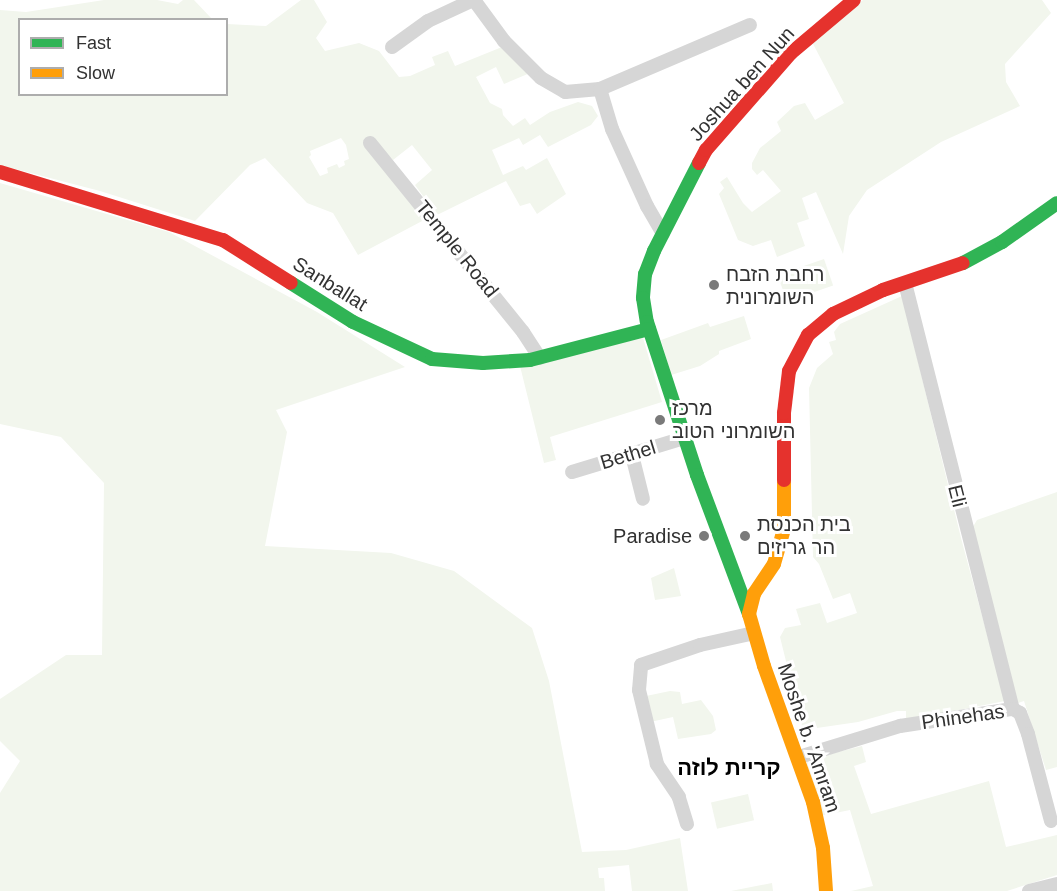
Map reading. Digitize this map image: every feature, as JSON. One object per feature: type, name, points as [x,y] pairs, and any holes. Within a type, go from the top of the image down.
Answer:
[{"type":"street","points":[[392,47],[428,21],[473,0],[504,41],[541,78],[565,92],[600,89],[711,44],[750,25]]},
{"type":"street","name":"Joshua ben Nun","points":[[749,614],[684,438],[649,329],[644,310],[644,286],[649,262],[706,150],[791,53],[854,0]]},
{"type":"street","points":[[600,89],[617,139],[647,206],[663,234]]},
{"type":"street","name":"Temple Road","points":[[370,143],[523,332],[540,358]]},
{"type":"street","name":"Sanballat","points":[[0,172],[223,240],[353,322],[393,343],[432,359],[483,363],[540,358],[649,329]]},
{"type":"street","points":[[749,614],[754,594],[774,564],[784,529],[784,405],[789,371],[796,353],[812,330],[833,314],[863,298],[942,272],[977,256],[1057,203]]},
{"type":"street","name":"Eli","points":[[905,283],[1013,709]]},
{"type":"street","name":"Bethel","points":[[572,472],[684,438]]},
{"type":"street","points":[[632,455],[643,499]]},
{"type":"street","name":"Moshe b. 'Amram","points":[[749,614],[799,757],[822,839],[826,891]]},
{"type":"street","points":[[687,824],[679,796],[657,764],[639,690],[641,665],[700,645],[754,633]]},
{"type":"street","name":"Phinehas","points":[[799,757],[900,726],[1013,709],[1020,713],[1028,734],[1051,821]]},
{"type":"street","points":[[1029,891],[1057,884]]},
{"type":"shaded area","points":[[104,0],[157,0],[178,4],[183,0],[194,0],[211,18],[18,18],[18,96],[228,96],[228,24],[266,26],[301,0],[314,0],[327,22],[316,38],[325,51],[359,43],[379,51],[399,77],[410,76],[435,65],[432,57],[448,51],[455,66],[502,47],[530,73],[504,84],[496,67],[476,77],[490,103],[502,109],[503,115],[513,126],[525,118],[530,125],[550,112],[578,102],[592,106],[598,116],[591,125],[548,147],[540,135],[523,145],[519,138],[492,150],[503,175],[523,166],[526,170],[547,158],[566,194],[537,214],[530,203],[520,206],[506,181],[437,215],[415,185],[432,170],[412,145],[393,160],[371,138],[364,146],[424,220],[358,255],[333,213],[307,203],[265,158],[250,165],[195,221],[100,191],[0,165],[0,10],[26,12]],"holes":[[[341,138],[346,145],[349,159],[344,161],[345,165],[339,168],[337,164],[327,168],[328,173],[320,176],[309,157],[310,151]]]},
{"type":"shaded area","points":[[863,0],[1042,0],[1051,13],[1005,64],[1006,82],[1020,106],[941,142],[867,190],[849,216],[843,254],[816,192],[802,198],[809,219],[797,223],[805,246],[777,257],[771,240],[753,246],[738,240],[719,194],[724,188],[720,182],[727,177],[743,203],[752,212],[781,191],[763,170],[757,175],[752,169],[752,163],[760,148],[781,131],[777,122],[794,106],[805,103],[815,120],[844,103],[811,40]]},
{"type":"shaded area","points":[[0,183],[169,232],[317,312],[405,367],[276,410],[287,432],[265,546],[391,553],[454,571],[532,628],[549,681],[582,852],[626,850],[680,838],[688,891],[632,891],[629,865],[598,868],[599,878],[604,878],[605,891],[0,891],[0,793],[20,761],[0,741],[0,699],[66,655],[102,655],[104,483],[61,437],[0,424]]},
{"type":"shaded area","points":[[824,259],[833,285],[787,301],[778,275]]},
{"type":"shaded area","points":[[902,296],[961,538],[1005,701],[913,719],[906,719],[906,711],[897,711],[858,722],[803,730],[780,637],[785,628],[801,625],[796,609],[820,603],[827,623],[857,613],[850,593],[833,599],[819,564],[813,557],[809,388],[817,368],[833,354],[829,342],[836,340],[834,332],[840,324]]},
{"type":"shaded area","points":[[744,316],[751,339],[719,351],[719,354],[700,366],[671,375],[661,340],[708,323],[710,327]]},
{"type":"shaded area","points":[[643,338],[662,402],[550,437],[556,460],[544,463],[520,366]]},
{"type":"shaded area","points":[[1057,492],[1057,767],[1046,770],[1024,701],[1018,703],[971,530],[977,520]]},
{"type":"shaded area","points":[[674,568],[681,596],[655,600],[651,578]]},
{"type":"shaded area","points":[[670,691],[680,692],[682,704],[701,700],[713,716],[716,730],[711,734],[678,739],[673,717],[650,722],[646,696]]},
{"type":"shaded area","points":[[862,746],[866,762],[854,766],[871,814],[989,781],[1006,847],[1057,835],[1057,875],[1007,891],[851,891],[873,886],[850,810],[820,816],[806,760]]},
{"type":"shaded area","points":[[748,794],[754,820],[717,829],[711,803]]},
{"type":"shaded area","points":[[772,883],[773,891],[731,891],[741,889]]},
{"type":"traffic: fast","points":[[699,163],[654,251],[645,274],[643,298],[647,322],[697,475],[749,614]]},
{"type":"traffic: fast","points":[[963,263],[1002,242],[1057,203]]},
{"type":"traffic: fast","points":[[291,283],[353,322],[432,359],[483,363],[530,360],[649,329]]},
{"type":"traffic: slow","points":[[784,480],[784,529],[774,564],[754,594],[749,614],[764,666],[813,802],[823,848],[826,891]]},
{"type":"traffic: jam","points":[[699,163],[706,150],[791,53],[854,0]]},
{"type":"traffic: jam","points":[[0,172],[223,240],[291,283]]},
{"type":"traffic: jam","points":[[784,480],[784,413],[789,371],[808,335],[833,314],[883,290],[963,263]]},
{"type":"place","name":"רחבת הזבח השומרונית","points":[[714,285]]},
{"type":"place","name":"מרכז השומרוני הטוב","points":[[660,420]]},
{"type":"place","name":"Paradise","points":[[704,536]]},
{"type":"place","name":"בית הכנסת הר גריזים","points":[[745,536]]},
{"type":"district","name":"קריית לוזה","points":[[729,768]]}]
